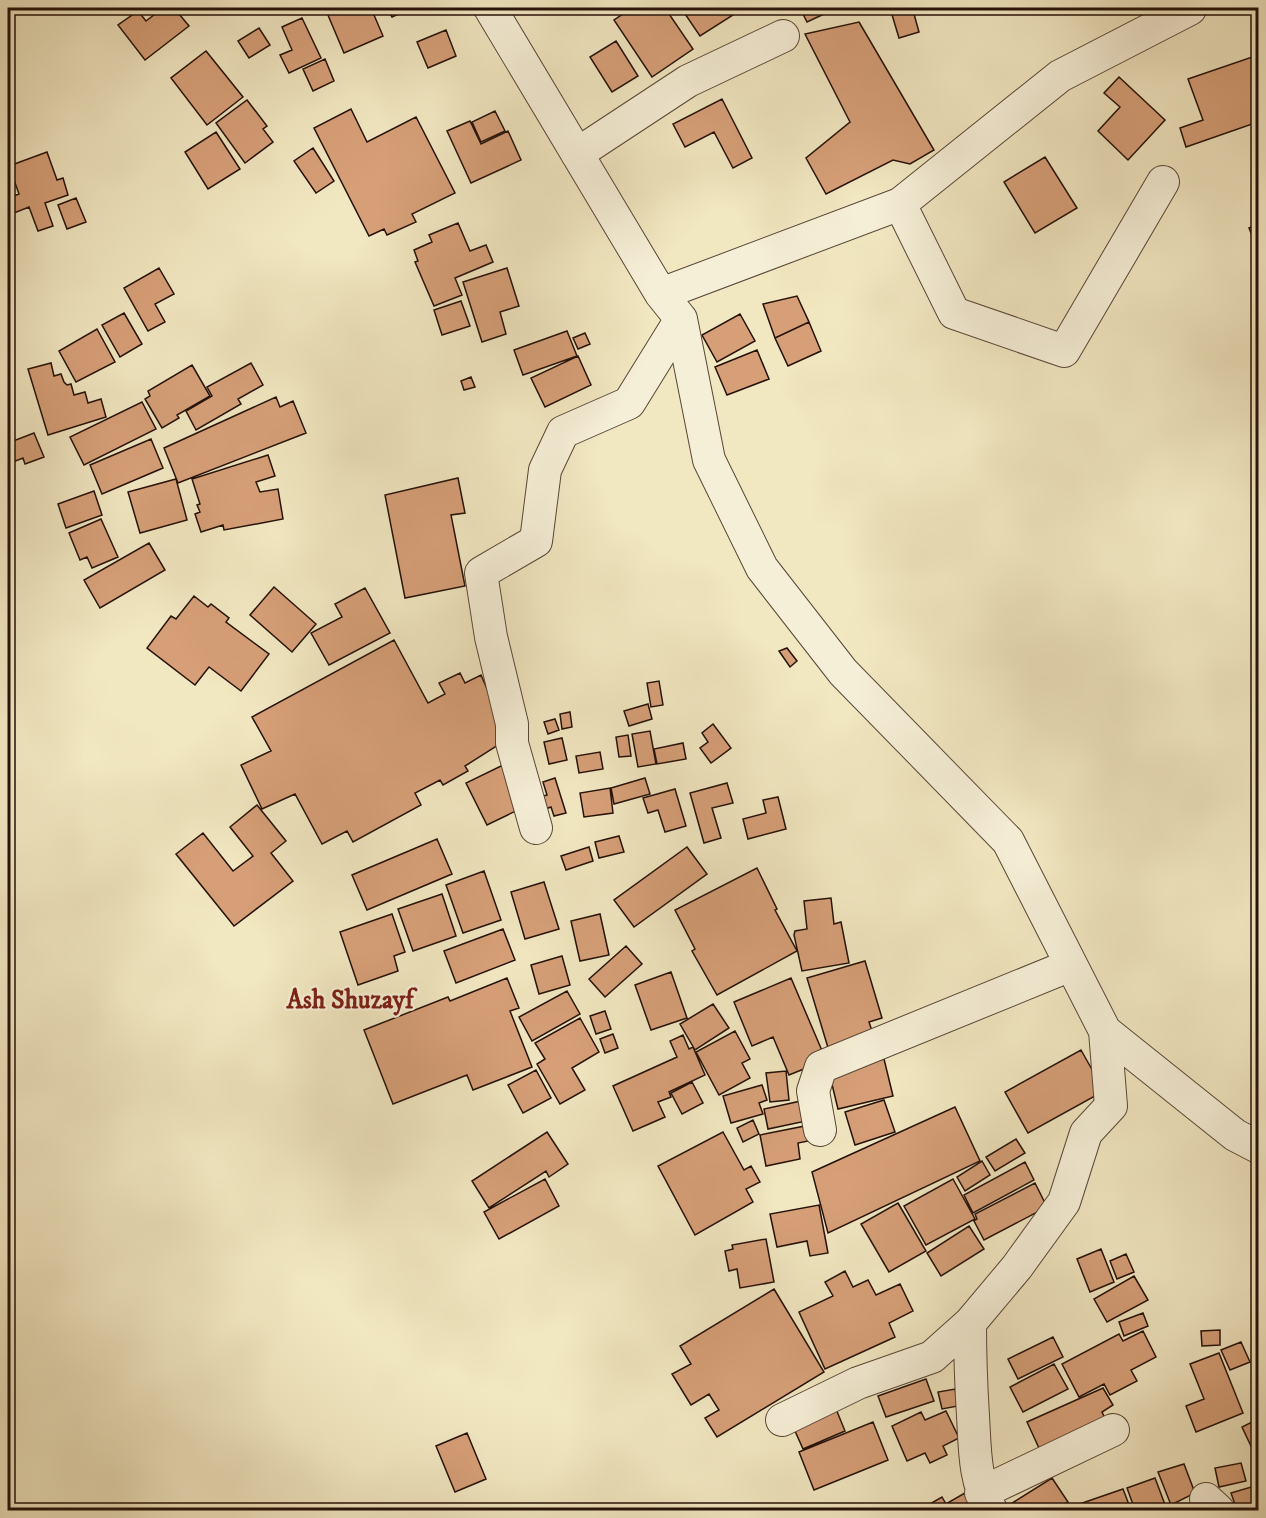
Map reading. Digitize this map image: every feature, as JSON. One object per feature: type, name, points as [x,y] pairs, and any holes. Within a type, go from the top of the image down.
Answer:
[{"type":"street","points":[[490,8],[661,294],[681,319],[709,460],[762,568],[843,672],[1008,841],[1105,1031],[1111,1106],[1086,1133],[1064,1202],[1017,1268],[970,1323],[932,1357],[858,1383],[782,1420]]},
{"type":"street","points":[[661,294],[900,204],[1060,76],[1191,9]]},
{"type":"street","points":[[577,154],[688,81],[783,36]]},
{"type":"street","points":[[900,204],[954,313],[1064,351],[1163,182]]},
{"type":"street","points":[[536,828],[512,743],[512,724],[490,637],[481,573],[537,541],[545,470],[563,432],[629,403],[681,319]]},
{"type":"street","points":[[820,1130],[813,1091],[821,1067],[1071,965]]},
{"type":"street","points":[[1105,1031],[1235,1135],[1258,1147]]},
{"type":"street","points":[[970,1323],[969,1375],[974,1456],[986,1502],[1113,1430]]},
{"type":"building","points":[[163,8],[174,8],[189,26],[145,60],[118,25],[138,11],[146,21]]},
{"type":"building","points":[[325,8],[371,8],[383,36],[344,53]]},
{"type":"building","points":[[387,8],[412,8],[392,17]]},
{"type":"building","points":[[632,8],[665,8],[693,49],[652,77],[614,20]]},
{"type":"building","points":[[681,8],[744,8],[700,36]]},
{"type":"building","points":[[800,8],[837,8],[807,22]]},
{"type":"building","points":[[890,8],[935,8],[914,14],[919,32],[899,38]]},
{"type":"building","points":[[302,18],[321,58],[289,73],[280,55],[292,50],[282,27]]},
{"type":"building","points":[[859,22],[934,150],[910,164],[893,160],[826,194],[806,158],[850,122],[805,34]]},
{"type":"building","points":[[259,28],[270,45],[249,58],[238,41]]},
{"type":"building","points":[[446,30],[456,56],[428,68],[417,42]]},
{"type":"building","points":[[616,41],[638,76],[612,92],[590,57]]},
{"type":"building","points":[[206,51],[243,97],[207,125],[171,78]]},
{"type":"building","points":[[1258,55],[1258,122],[1186,147],[1180,128],[1203,120],[1188,79]]},
{"type":"building","points":[[325,59],[334,81],[313,91],[303,69]]},
{"type":"building","points":[[1119,77],[1165,120],[1128,160],[1098,131],[1120,107],[1104,93]]},
{"type":"building","points":[[722,99],[752,158],[733,168],[714,132],[685,147],[673,124]]},
{"type":"building","points":[[247,100],[267,126],[263,129],[273,142],[245,163],[216,123]]},
{"type":"building","points":[[351,109],[367,142],[416,117],[455,193],[412,214],[416,222],[387,235],[384,229],[369,236],[314,128]]},
{"type":"building","points":[[495,111],[505,131],[481,142],[472,122]]},
{"type":"building","points":[[470,121],[481,144],[508,131],[521,160],[471,183],[447,131]]},
{"type":"building","points":[[216,132],[240,169],[208,189],[185,152]]},
{"type":"building","points":[[313,148],[334,181],[316,193],[294,161]]},
{"type":"building","points":[[47,152],[57,180],[63,178],[68,195],[45,203],[53,226],[38,231],[29,207],[9,215],[8,198],[19,194],[9,166]]},
{"type":"building","points":[[1045,157],[1077,208],[1035,233],[1004,182]]},
{"type":"building","points":[[76,198],[86,222],[67,229],[58,205]]},
{"type":"building","points":[[458,223],[470,251],[486,245],[493,262],[455,278],[462,295],[434,306],[415,262],[418,261],[414,250],[432,242],[429,235]]},
{"type":"building","points":[[1258,224],[1258,251],[1249,228]]},
{"type":"building","points":[[159,268],[174,294],[155,304],[165,322],[148,331],[124,288]]},
{"type":"building","points":[[507,268],[519,306],[500,312],[506,334],[482,342],[463,282]]},
{"type":"building","points":[[797,296],[809,322],[775,338],[763,304]]},
{"type":"building","points":[[461,301],[470,326],[442,335],[434,310]]},
{"type":"building","points":[[124,313],[142,344],[120,357],[102,325]]},
{"type":"building","points":[[740,314],[755,341],[717,362],[702,335]]},
{"type":"building","points":[[809,322],[821,351],[788,366],[775,338]]},
{"type":"building","points":[[97,329],[115,362],[76,382],[59,351]]},
{"type":"building","points":[[567,331],[577,356],[523,375],[514,350]]},
{"type":"building","points":[[585,333],[590,344],[578,349],[573,338]]},
{"type":"building","points":[[757,350],[769,379],[727,395],[715,367]]},
{"type":"building","points":[[578,356],[591,385],[545,407],[531,378]]},
{"type":"building","points":[[51,363],[54,376],[61,374],[67,385],[71,384],[74,395],[85,392],[88,403],[101,399],[106,417],[48,435],[28,369]]},
{"type":"building","points":[[251,363],[263,385],[238,399],[241,404],[196,430],[186,411],[212,396],[207,387]]},
{"type":"building","points":[[192,365],[210,396],[177,415],[179,418],[162,428],[145,399],[150,396],[148,391]]},
{"type":"building","points":[[471,377],[475,387],[464,390],[461,381]]},
{"type":"building","points":[[276,397],[280,407],[293,401],[306,433],[178,483],[164,448]]},
{"type":"building","points":[[142,402],[156,429],[84,465],[70,437]]},
{"type":"building","points":[[34,433],[44,457],[25,464],[23,458],[8,464],[8,443]]},
{"type":"building","points":[[151,439],[163,468],[102,494],[90,465]]},
{"type":"building","points":[[268,455],[275,476],[256,482],[260,492],[278,489],[283,519],[224,530],[223,525],[201,532],[195,514],[200,512],[197,505],[200,504],[192,479]]},
{"type":"building","points":[[458,478],[465,513],[451,515],[465,586],[405,598],[385,495]]},
{"type":"building","points":[[176,479],[187,520],[140,533],[128,492]]},
{"type":"building","points":[[94,491],[102,515],[66,528],[58,504]]},
{"type":"building","points":[[101,519],[118,557],[92,568],[87,557],[80,560],[69,533]]},
{"type":"building","points":[[149,543],[165,570],[100,608],[84,580]]},
{"type":"building","points":[[274,587],[316,624],[292,652],[250,615]]},
{"type":"building","points":[[365,588],[390,633],[329,665],[311,633],[342,617],[335,604]]},
{"type":"building","points":[[194,596],[208,607],[211,604],[229,618],[226,622],[269,654],[241,691],[209,667],[195,685],[147,648],[171,616],[176,619]]},
{"type":"building","points":[[394,640],[428,703],[445,694],[439,683],[460,673],[465,683],[481,675],[494,705],[503,742],[465,766],[468,771],[443,785],[440,780],[415,793],[421,805],[353,842],[347,831],[322,844],[295,794],[262,809],[241,765],[271,751],[252,717]]},
{"type":"building","points":[[787,648],[797,661],[790,667],[779,651]]},
{"type":"building","points":[[659,681],[663,705],[651,707],[647,683]]},
{"type":"building","points":[[648,704],[652,719],[629,726],[624,711]]},
{"type":"building","points":[[570,712],[572,727],[562,729],[560,714]]},
{"type":"building","points":[[555,719],[559,730],[548,734],[544,722]]},
{"type":"building","points":[[713,724],[731,748],[711,763],[700,748],[708,742],[702,733]]},
{"type":"building","points":[[650,731],[656,764],[638,767],[632,734]]},
{"type":"building","points":[[628,735],[631,756],[619,757],[616,737]]},
{"type":"building","points":[[562,738],[567,760],[549,764],[544,742]]},
{"type":"building","points":[[683,743],[686,759],[657,764],[654,749]]},
{"type":"building","points":[[600,752],[603,769],[579,773],[576,756]]},
{"type":"building","points":[[503,765],[524,807],[487,825],[466,783]]},
{"type":"building","points":[[555,778],[566,813],[554,816],[551,807],[537,812],[533,799],[547,795],[543,782]]},
{"type":"building","points":[[645,778],[650,794],[614,804],[611,788]]},
{"type":"building","points":[[727,783],[733,803],[712,808],[721,838],[704,843],[690,793]]},
{"type":"building","points":[[610,788],[613,813],[584,817],[580,793]]},
{"type":"building","points":[[675,789],[686,826],[665,832],[658,810],[648,813],[643,798]]},
{"type":"building","points":[[778,797],[786,829],[748,839],[743,819],[766,813],[763,800]]},
{"type":"building","points":[[257,805],[286,841],[271,853],[293,881],[234,926],[176,854],[203,833],[233,871],[253,856],[230,827]]},
{"type":"building","points":[[619,836],[624,852],[599,858],[595,842]]},
{"type":"building","points":[[437,839],[452,874],[367,910],[352,875]]},
{"type":"building","points":[[589,847],[593,861],[566,870],[561,856]]},
{"type":"building","points":[[687,847],[707,874],[634,927],[614,900]]},
{"type":"building","points":[[757,868],[777,909],[775,910],[797,951],[717,995],[692,951],[695,949],[675,910]]},
{"type":"building","points":[[484,871],[501,920],[463,933],[446,885]]},
{"type":"building","points":[[544,882],[559,929],[525,939],[511,892]]},
{"type":"building","points":[[442,894],[456,936],[413,951],[398,909]]},
{"type":"building","points":[[831,898],[834,924],[841,922],[849,963],[802,971],[794,935],[795,931],[807,929],[804,901]]},
{"type":"building","points":[[392,914],[405,952],[394,956],[398,971],[358,985],[340,932]]},
{"type":"building","points":[[600,914],[609,955],[580,961],[571,921]]},
{"type":"building","points":[[503,929],[515,960],[456,983],[444,951]]},
{"type":"building","points":[[626,946],[642,964],[605,997],[589,979]]},
{"type":"building","points":[[562,956],[570,985],[539,994],[531,965]]},
{"type":"building","points":[[865,961],[882,1018],[869,1022],[874,1037],[829,1051],[807,978]]},
{"type":"building","points":[[671,972],[687,1018],[651,1030],[635,985]]},
{"type":"building","points":[[507,978],[519,1008],[510,1011],[532,1067],[473,1090],[467,1075],[393,1104],[364,1030],[448,997],[450,1001]]},
{"type":"building","points":[[791,978],[826,1060],[789,1075],[773,1037],[752,1046],[734,1002]]},
{"type":"building","points":[[567,991],[580,1014],[532,1041],[519,1017]]},
{"type":"building","points":[[713,1004],[729,1028],[695,1050],[680,1024]]},
{"type":"building","points":[[605,1011],[611,1029],[596,1034],[590,1016]]},
{"type":"building","points":[[580,1018],[599,1052],[572,1068],[585,1090],[560,1104],[537,1064],[545,1059],[535,1043]]},
{"type":"building","points":[[735,1031],[750,1059],[742,1063],[750,1078],[719,1095],[696,1052]]},
{"type":"building","points":[[613,1034],[618,1048],[605,1053],[600,1039]]},
{"type":"building","points":[[683,1035],[689,1049],[693,1047],[705,1075],[669,1092],[671,1097],[658,1102],[665,1117],[633,1131],[613,1086],[677,1057],[670,1041]]},
{"type":"building","points":[[1081,1050],[1104,1091],[1028,1133],[1005,1092]]},
{"type":"building","points":[[884,1059],[893,1096],[838,1109],[829,1072]]},
{"type":"building","points":[[536,1070],[551,1098],[523,1113],[508,1085]]},
{"type":"building","points":[[786,1071],[789,1100],[770,1102],[766,1073]]},
{"type":"building","points":[[692,1082],[703,1103],[682,1114],[671,1093]]},
{"type":"building","points":[[762,1085],[767,1100],[759,1103],[763,1114],[731,1123],[723,1096]]},
{"type":"building","points":[[884,1100],[895,1132],[855,1145],[845,1112]]},
{"type":"building","points":[[801,1101],[806,1121],[768,1129],[764,1109]]},
{"type":"building","points":[[955,1107],[980,1161],[828,1233],[812,1172]]},
{"type":"building","points":[[753,1120],[759,1134],[743,1142],[737,1128]]},
{"type":"building","points":[[810,1125],[813,1140],[798,1143],[800,1159],[766,1166],[760,1135]]},
{"type":"building","points":[[547,1132],[568,1164],[549,1177],[546,1171],[489,1208],[472,1181]]},
{"type":"building","points":[[723,1132],[744,1170],[751,1166],[760,1182],[746,1189],[753,1202],[695,1235],[658,1166]]},
{"type":"building","points":[[1016,1139],[1025,1153],[995,1171],[986,1157]]},
{"type":"building","points":[[982,1161],[990,1175],[965,1191],[957,1177]]},
{"type":"building","points":[[1025,1162],[1034,1180],[973,1213],[964,1195]]},
{"type":"building","points":[[545,1179],[559,1206],[499,1239],[484,1212]]},
{"type":"building","points":[[953,1179],[975,1219],[926,1245],[904,1206]]},
{"type":"building","points":[[1035,1183],[1047,1207],[984,1240],[974,1221],[977,1219],[975,1214]]},
{"type":"building","points":[[898,1203],[926,1251],[889,1272],[861,1224]]},
{"type":"building","points":[[819,1205],[828,1253],[810,1256],[807,1241],[777,1247],[770,1214]]},
{"type":"building","points":[[969,1226],[984,1249],[941,1276],[927,1253]]},
{"type":"building","points":[[766,1239],[774,1282],[740,1288],[737,1269],[729,1271],[725,1251],[733,1249],[732,1245]]},
{"type":"building","points":[[1101,1249],[1114,1282],[1090,1292],[1077,1259]]},
{"type":"building","points":[[1126,1254],[1134,1272],[1117,1279],[1110,1261]]},
{"type":"building","points":[[845,1271],[853,1287],[868,1280],[876,1295],[900,1284],[913,1311],[889,1323],[895,1337],[825,1369],[799,1312],[833,1296],[825,1282]]},
{"type":"building","points":[[1134,1276],[1148,1300],[1107,1322],[1094,1299]]},
{"type":"building","points":[[774,1289],[824,1372],[717,1437],[705,1418],[719,1410],[709,1394],[691,1405],[672,1374],[691,1364],[680,1346]]},
{"type":"building","points":[[1143,1313],[1148,1326],[1124,1336],[1119,1322]]},
{"type":"building","points":[[1220,1330],[1220,1345],[1202,1346],[1201,1331]]},
{"type":"building","points":[[1143,1331],[1156,1357],[1131,1370],[1137,1381],[1110,1395],[1104,1384],[1079,1397],[1062,1364],[1119,1334],[1123,1341]]},
{"type":"building","points":[[1053,1337],[1063,1357],[1018,1379],[1008,1359]]},
{"type":"building","points":[[1241,1342],[1250,1362],[1230,1370],[1221,1350]]},
{"type":"building","points":[[1219,1353],[1243,1413],[1196,1432],[1186,1406],[1204,1399],[1190,1364]]},
{"type":"building","points":[[1054,1364],[1068,1389],[1023,1412],[1010,1387]]},
{"type":"building","points":[[926,1379],[934,1401],[886,1417],[878,1396]]},
{"type":"building","points":[[1103,1388],[1113,1405],[1102,1412],[1110,1429],[1044,1459],[1027,1422]]},
{"type":"building","points":[[955,1389],[958,1406],[942,1409],[938,1392]]},
{"type":"building","points":[[834,1404],[845,1431],[803,1449],[791,1422]]},
{"type":"building","points":[[946,1411],[959,1438],[943,1446],[947,1455],[930,1463],[925,1453],[907,1461],[892,1426],[921,1412],[925,1420]]},
{"type":"building","points":[[1258,1419],[1258,1461],[1242,1427]]},
{"type":"building","points":[[873,1422],[888,1460],[814,1490],[799,1452]]},
{"type":"building","points":[[467,1433],[486,1479],[455,1492],[436,1446]]},
{"type":"building","points":[[1241,1463],[1246,1481],[1219,1487],[1215,1468]]},
{"type":"building","points":[[1184,1464],[1195,1493],[1171,1505],[1158,1472]]},
{"type":"building","points":[[1052,1478],[1068,1502],[1054,1510],[1012,1510],[1009,1505]]},
{"type":"building","points":[[1155,1478],[1167,1510],[1135,1510],[1127,1488]]},
{"type":"building","points":[[1258,1485],[1258,1510],[1237,1510],[1231,1493]]},
{"type":"building","points":[[1123,1489],[1131,1510],[1062,1510]]},
{"type":"building","points":[[970,1490],[982,1510],[931,1510],[928,1505],[942,1497],[946,1504]]},
{"type":"district","name":"Ash Shuzayf","points":[[350,999]]}]
